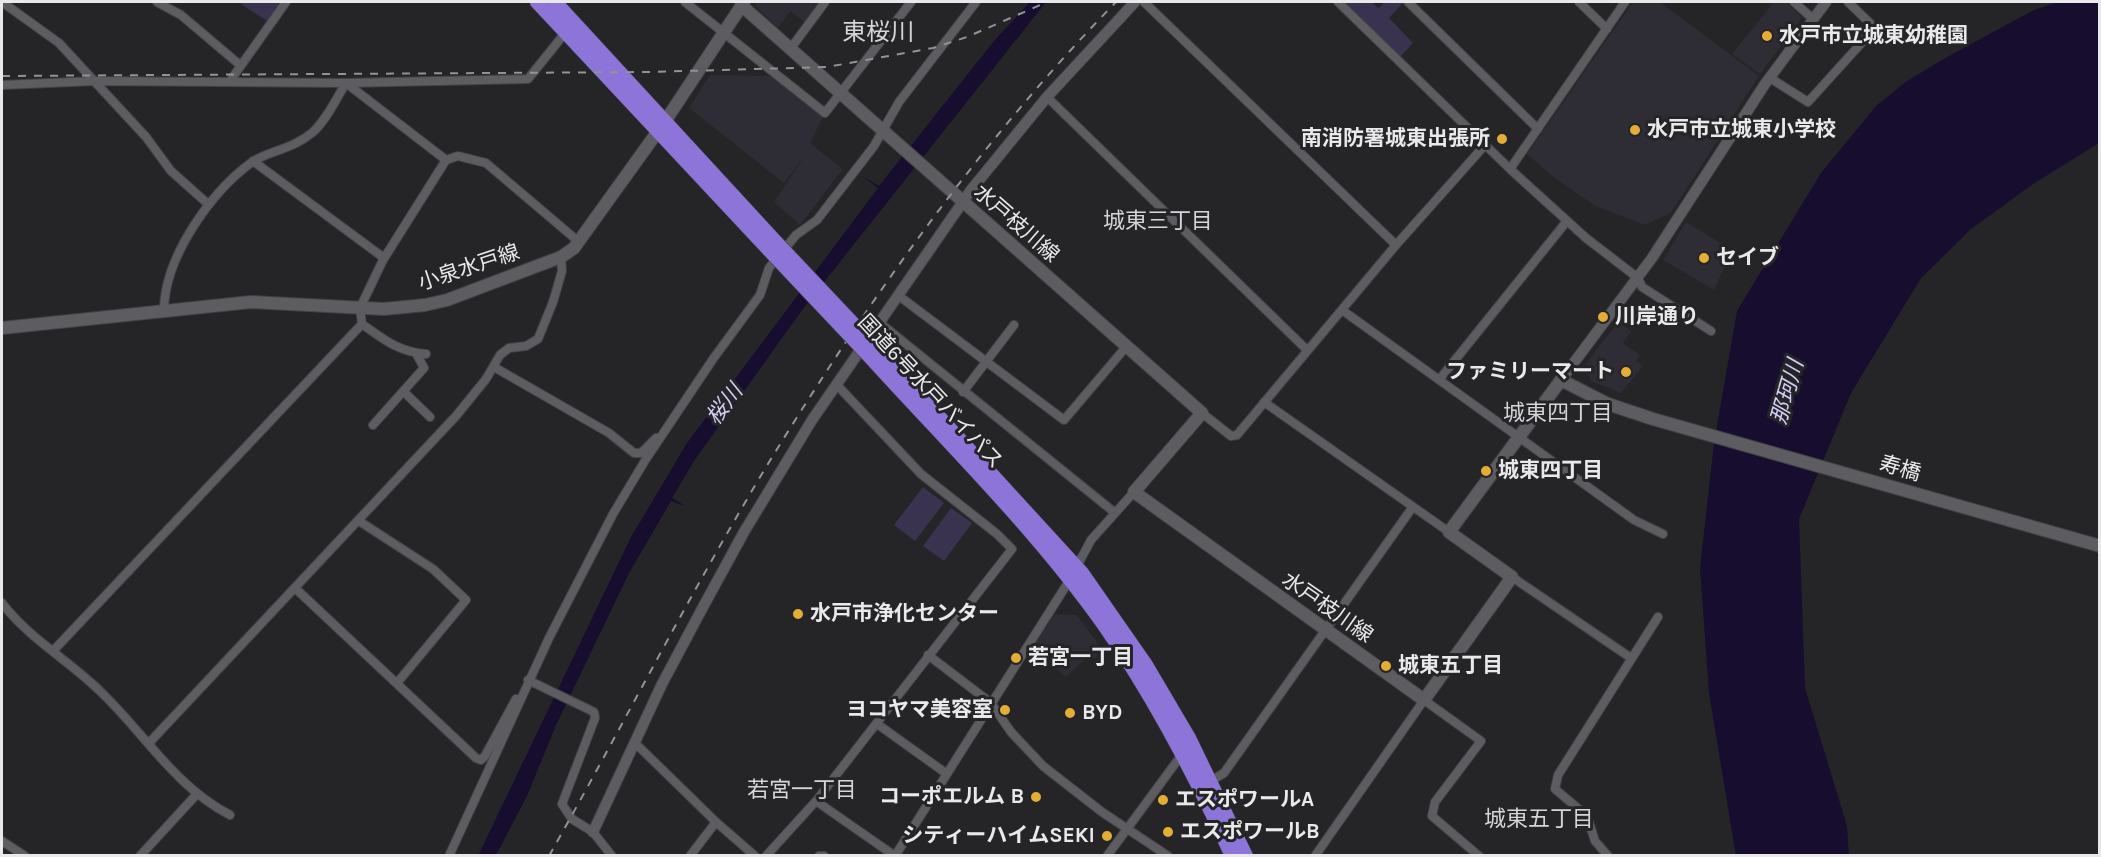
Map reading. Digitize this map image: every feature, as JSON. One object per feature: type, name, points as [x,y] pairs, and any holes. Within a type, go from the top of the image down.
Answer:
[{"type":"highway","name":"国道6号水戸バイパス","points":[[537,2],[658,132],[772,245],[1076,565],[1146,665],[1211,781],[1246,855]]},
{"type":"highway","name":"国道6号水戸バイパス","points":[[555,2],[666,120],[772,245]]},
{"type":"highway","name":"国道6号水戸バイパス","points":[[874,354],[1030,533],[1103,624],[1136,672],[1183,753],[1232,855]]},
{"type":"main road","name":"小泉水戸線","points":[[2,328],[251,302],[394,309],[436,303],[561,257],[579,242],[658,132],[741,3]]},
{"type":"main road","points":[[741,3],[886,133]]},
{"type":"main road","name":"水戸枝川線","points":[[886,133],[962,203],[1202,413]]},
{"type":"main road","points":[[1424,700],[1512,577],[1449,532],[1517,436],[1561,380]]},
{"type":"main road","name":"寿橋","points":[[1561,380],[1608,404],[2100,546]]},
{"type":"main road","points":[[1134,492],[1202,413]]},
{"type":"main road","name":"水戸枝川線","points":[[1134,492],[1424,700]]},
{"type":"street","points":[[2,2],[59,43],[146,137],[171,171],[208,204]]},
{"type":"street","points":[[157,2],[181,15],[240,65]]},
{"type":"street","points":[[230,81],[286,2]]},
{"type":"street","points":[[685,2],[825,113],[911,2]]},
{"type":"street","points":[[791,48],[825,2]]},
{"type":"street","points":[[449,855],[529,684],[613,514],[665,430],[760,295],[769,268],[796,235],[817,220],[886,133],[899,102],[976,2]]},
{"type":"street","points":[[593,832],[662,684],[744,532],[836,384],[962,203],[1047,97],[1135,2]]},
{"type":"street","points":[[1144,2],[1396,245]]},
{"type":"street","points":[[1338,2],[1510,170],[1567,221],[1638,278],[1642,286],[1711,331]]},
{"type":"street","points":[[1408,2],[1538,129]]},
{"type":"street","points":[[1580,2],[1607,28]]},
{"type":"street","points":[[1510,170],[1625,2]]},
{"type":"street","points":[[1794,2],[1813,19]]},
{"type":"street","points":[[1561,380],[1638,278],[1770,78],[1826,2]]},
{"type":"street","points":[[1770,78],[1808,102],[1875,28],[1848,2]]},
{"type":"street","points":[[2,85],[96,81],[346,83],[528,79],[565,33]]},
{"type":"street","points":[[346,83],[446,160]]},
{"type":"street","points":[[164,311],[164,300],[175,263],[183,244],[208,204],[253,161],[290,147],[314,130],[346,83]]},
{"type":"street","points":[[1047,97],[1307,350]]},
{"type":"street","points":[[1202,413],[1231,436],[1237,435],[1396,245],[1485,145]]},
{"type":"street","points":[[426,354],[396,348],[362,324],[360,308],[384,258],[446,160],[459,156],[486,163],[579,242]]},
{"type":"street","points":[[253,161],[384,258]]},
{"type":"street","points":[[1438,380],[1567,221]]},
{"type":"street","points":[[149,743],[456,416],[494,367],[500,355],[509,348],[526,346],[538,339],[553,302],[562,271],[561,257]]},
{"type":"street","points":[[899,296],[985,363],[1064,420],[1126,347]]},
{"type":"street","points":[[1342,310],[1634,520],[1663,534]]},
{"type":"street","points":[[880,323],[906,341],[963,392],[1114,512]]},
{"type":"street","points":[[53,651],[362,324]]},
{"type":"street","points":[[963,392],[1014,325]]},
{"type":"street","points":[[373,425],[424,368],[416,353]]},
{"type":"street","points":[[494,367],[609,433],[634,453],[640,453],[665,430]]},
{"type":"street","points":[[766,855],[816,801],[1012,549],[997,534],[921,474],[836,384]]},
{"type":"street","points":[[404,392],[430,417]]},
{"type":"street","points":[[1264,402],[1449,532]]},
{"type":"street","points":[[816,801],[895,855],[1069,581],[1091,540],[1134,492]]},
{"type":"street","points":[[1211,781],[1224,773],[1412,508]]},
{"type":"street","points":[[359,521],[434,569],[466,600],[397,683]]},
{"type":"street","points":[[1512,577],[1632,658]]},
{"type":"street","points":[[295,588],[476,758],[481,760],[508,710],[529,684]]},
{"type":"street","points":[[2,603],[31,635],[103,693],[149,743],[162,761],[196,795],[230,815]]},
{"type":"street","points":[[1608,855],[1595,841],[1587,816],[1556,789],[1558,775],[1659,617]]},
{"type":"street","points":[[928,655],[991,703],[1011,732],[1043,766],[1126,828],[1168,855]]},
{"type":"street","points":[[529,684],[594,712],[595,718],[562,804],[572,819],[593,832],[612,855]]},
{"type":"street","points":[[1315,855],[1424,700],[1482,741],[1435,802],[1432,816],[1479,855]]},
{"type":"street","points":[[880,726],[947,774]]},
{"type":"street","points":[[634,742],[716,822],[755,855]]},
{"type":"street","points":[[1107,855],[1183,753]]},
{"type":"street","points":[[140,855],[196,795]]},
{"type":"street","points":[[690,855],[716,822]]},
{"type":"street","points":[[2,841],[25,855]]},
{"type":"street","points":[[819,855],[824,855]]},
{"type":"shaded area","points":[[238,2],[281,2],[267,21]]},
{"type":"shaded area","points":[[757,2],[821,2],[806,23],[790,11],[778,28],[754,5]]},
{"type":"shaded area","points":[[1344,2],[1372,2],[1378,8],[1385,2],[1404,2],[1389,18],[1413,43],[1400,57]]},
{"type":"shaded area","name":"水戸市立城東小学校","points":[[1633,2],[1660,2],[1759,76],[1671,213],[1645,225],[1595,206],[1552,176],[1527,154]]},
{"type":"shaded area","name":"水戸市立城東幼稚園","points":[[1774,2],[1786,2],[1802,18],[1760,74],[1732,54]]},
{"type":"shaded area","points":[[710,75],[775,76],[824,115],[810,143],[843,169],[800,225],[774,202],[804,157],[784,183],[689,108]]},
{"type":"shaded area","points":[[1686,222],[1732,250],[1714,290],[1663,260]]},
{"type":"shaded area","points":[[1618,322],[1631,331],[1623,343],[1640,355],[1636,361],[1643,366],[1621,393],[1591,381],[1585,365]]},
{"type":"shaded area","points":[[923,487],[944,503],[915,541],[894,525]]},
{"type":"shaded area","points":[[951,508],[972,523],[944,561],[923,546]]},
{"type":"shaded area","points":[[1055,614],[1077,615],[1103,650],[1094,659],[1089,655],[1066,677],[1032,648]]},
{"type":"water","name":"桜川","points":[[1030,2],[1046,2],[805,306],[694,461],[672,498],[685,506],[671,501],[629,573],[556,725],[527,796],[496,855],[478,856],[631,537],[687,443],[878,188],[862,176],[879,186],[994,41]]},
{"type":"water","name":"那珂川","points":[[2058,2],[2099,2],[2099,143],[2033,184],[1971,229],[1921,278],[1851,393],[1799,519],[1805,688],[1847,826],[1849,855],[1736,856],[1709,693],[1700,568],[1714,443],[1737,311],[1821,173],[1876,106],[1907,81],[1947,57],[2034,10]]},
{"type":"railway","points":[[2,76],[650,72],[827,67],[933,48],[967,37],[1047,2]]},
{"type":"railway","points":[[549,856],[744,503],[851,335],[891,276],[976,162],[1067,54],[1116,2]]},
{"type":"place","name":"水戸市立城東幼稚園","points":[[1767,36]]},
{"type":"place","name":"水戸市立城東小学校","points":[[1635,130]]},
{"type":"place","name":"南消防署城東出張所","points":[[1502,139]]},
{"type":"place","name":"セイブ","points":[[1704,258]]},
{"type":"place","name":"川岸通り","points":[[1603,317]]},
{"type":"place","name":"ファミリーマート","points":[[1626,372]]},
{"type":"place","name":"城東四丁目","points":[[1486,471]]},
{"type":"place","name":"水戸市浄化センター","points":[[798,614]]},
{"type":"place","name":"若宮一丁目","points":[[1016,658]]},
{"type":"place","name":"城東五丁目","points":[[1386,666]]},
{"type":"place","name":"ヨコヤマ美容室","points":[[1005,710]]},
{"type":"place","name":"BYD","points":[[1070,713]]},
{"type":"place","name":"コーポエルム B","points":[[1036,797]]},
{"type":"place","name":"エスポワールA","points":[[1163,800]]},
{"type":"place","name":"エスポワールB","points":[[1168,832]]},
{"type":"place","name":"シティーハイムSEKI","points":[[1107,836]]},
{"type":"district","name":"東桜川","points":[[878,33]]},
{"type":"district","name":"城東三丁目","points":[[1158,222]]},
{"type":"district","name":"城東四丁目","points":[[1558,414]]},
{"type":"district","name":"若宮一丁目","points":[[802,791]]},
{"type":"district","name":"城東五丁目","points":[[1539,820]]}]
